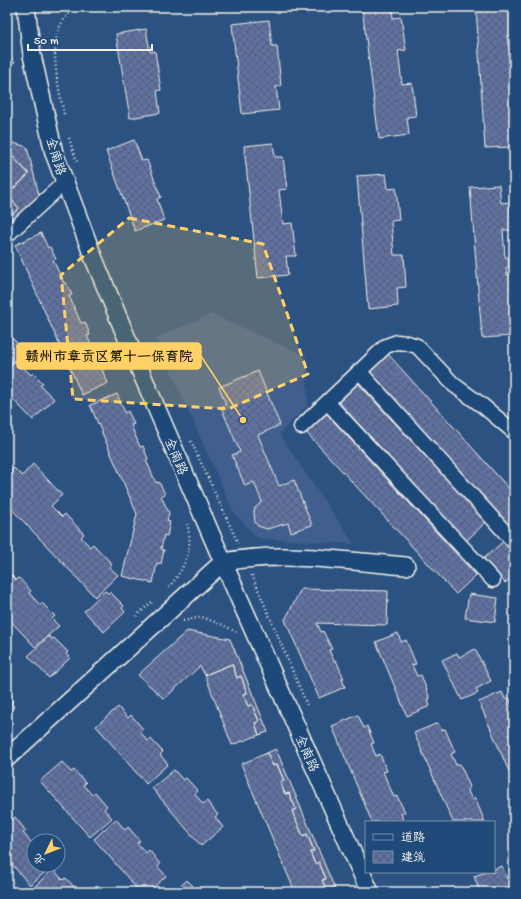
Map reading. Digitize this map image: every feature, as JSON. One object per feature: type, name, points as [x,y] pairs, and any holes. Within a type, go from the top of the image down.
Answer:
[{"type":"street","name":"全南路","points":[[26,7],[32,55],[52,145],[94,259],[223,562],[370,892]]},
{"type":"street","points":[[7,235],[65,182]]},
{"type":"street","points":[[301,427],[386,346],[397,342],[417,346],[454,385],[483,406],[514,432]]},
{"type":"street","points":[[359,371],[514,542]]},
{"type":"street","points":[[327,402],[493,580]]},
{"type":"street","points":[[13,763],[223,562],[245,558],[286,556],[406,566]]},
{"type":"path","points":[[65,118],[55,67],[56,33],[65,18],[74,9],[80,7]]},
{"type":"path","points":[[67,132],[79,169]]},
{"type":"path","points":[[188,436],[245,558],[308,709]]},
{"type":"path","points":[[178,625],[182,621],[202,617],[223,625],[237,633]]},
{"type":"path","points":[[7,779],[13,763]]},
{"type":"highlighted area","points":[[129,218],[263,244],[308,374],[228,409],[73,399],[61,275]]},
{"type":"shaded area","points":[[211,314],[306,356],[308,405],[279,434],[354,544],[257,538],[233,511],[156,338]]},
{"type":"building","points":[[362,7],[392,7],[393,18],[401,17],[406,50],[398,51],[402,84],[412,83],[416,116],[407,117],[409,135],[379,139]]},
{"type":"building","points":[[476,7],[514,7],[514,36],[507,36],[508,45],[513,45],[514,55],[509,55],[509,69],[514,69],[514,79],[510,79],[511,92],[514,92],[514,147],[485,148]]},
{"type":"building","points":[[269,20],[272,46],[277,46],[281,86],[276,87],[279,110],[242,114],[232,24]]},
{"type":"building","points":[[146,29],[150,52],[155,51],[161,90],[157,91],[160,113],[130,118],[116,34]]},
{"type":"building","points":[[134,140],[142,161],[147,160],[161,197],[157,199],[164,220],[135,231],[106,151]]},
{"type":"building","points":[[7,141],[27,147],[40,199],[16,223],[10,217],[19,208],[7,195],[7,186],[12,190],[29,174],[7,150]]},
{"type":"building","points":[[273,143],[275,157],[283,157],[287,189],[279,190],[283,224],[292,223],[296,256],[286,256],[288,275],[258,278],[244,146]]},
{"type":"building","points":[[7,150],[29,174],[12,190],[7,186]]},
{"type":"building","points":[[386,174],[388,189],[396,188],[399,220],[391,221],[394,255],[404,255],[406,287],[397,288],[398,306],[368,309],[357,176]]},
{"type":"building","points":[[499,185],[501,203],[510,202],[512,230],[503,230],[505,257],[508,257],[509,267],[506,268],[507,275],[512,275],[512,279],[514,279],[514,310],[510,310],[510,318],[514,317],[514,328],[511,328],[512,336],[482,338],[470,187]]},
{"type":"building","points":[[7,195],[19,208],[7,219]]},
{"type":"building","points":[[41,233],[48,248],[50,247],[56,259],[53,260],[64,283],[66,283],[72,295],[69,296],[81,323],[85,322],[90,335],[87,336],[97,357],[100,356],[106,368],[102,370],[108,383],[82,395],[15,245]]},
{"type":"building","points":[[7,333],[17,343],[15,345],[22,353],[7,368]]},
{"type":"building","points":[[387,353],[514,494],[514,533],[367,371]]},
{"type":"building","points":[[16,360],[31,375],[33,373],[43,383],[40,385],[54,399],[33,420],[7,393],[7,369]]},
{"type":"building","points":[[258,371],[280,425],[258,435],[279,486],[294,480],[312,525],[291,532],[288,523],[267,529],[258,526],[255,522],[255,508],[262,502],[254,482],[245,486],[232,455],[240,452],[221,407],[226,404],[219,387]]},
{"type":"building","points":[[356,381],[486,522],[466,541],[336,399]]},
{"type":"building","points":[[117,394],[125,413],[128,411],[134,424],[131,425],[140,447],[143,446],[148,459],[146,460],[156,483],[159,482],[165,494],[161,496],[169,513],[167,521],[170,522],[167,536],[164,535],[161,549],[164,550],[161,564],[157,563],[153,583],[122,576],[137,514],[90,405]]},
{"type":"building","points":[[324,411],[476,575],[456,594],[304,430]]},
{"type":"building","points":[[33,464],[62,495],[51,506],[62,517],[65,514],[84,534],[81,537],[90,547],[93,544],[112,564],[109,567],[118,575],[95,597],[7,504],[7,475],[14,468],[22,476]]},
{"type":"building","points":[[505,540],[514,550],[514,575],[505,583],[483,559]]},
{"type":"building","points":[[7,571],[16,580],[19,578],[31,591],[29,593],[40,605],[42,603],[55,616],[52,619],[59,626],[35,647],[7,617]]},
{"type":"building","points":[[301,589],[388,591],[387,625],[317,623],[332,649],[329,650],[334,661],[336,660],[344,679],[342,679],[345,687],[319,698],[285,620]]},
{"type":"building","points":[[105,591],[108,593],[110,592],[124,606],[122,608],[125,612],[104,632],[84,611]]},
{"type":"building","points":[[469,594],[498,598],[495,622],[465,618]]},
{"type":"building","points":[[187,631],[230,639],[268,732],[259,735],[255,723],[259,721],[252,705],[248,706],[243,694],[247,693],[241,676],[237,678],[232,664],[205,675],[200,666],[164,699],[138,675]]},
{"type":"building","points":[[398,633],[401,642],[406,640],[416,664],[412,665],[417,676],[421,675],[430,699],[428,700],[430,706],[407,716],[376,642]]},
{"type":"building","points":[[49,636],[52,639],[54,638],[68,652],[66,654],[70,658],[49,678],[28,656]]},
{"type":"building","points":[[475,649],[491,681],[476,689],[478,693],[462,700],[442,660],[457,653],[459,657]]},
{"type":"building","points":[[232,664],[237,678],[241,676],[247,693],[243,694],[248,706],[252,705],[259,721],[255,723],[259,735],[232,745],[205,675]]},
{"type":"building","points":[[502,692],[505,699],[509,698],[514,709],[514,783],[479,702]]},
{"type":"building","points":[[7,696],[13,702],[11,703],[14,707],[7,714]]},
{"type":"building","points":[[118,707],[128,718],[131,715],[143,729],[140,732],[148,741],[151,739],[163,752],[160,755],[168,764],[146,784],[96,726]]},
{"type":"building","points":[[358,715],[364,728],[367,726],[374,743],[371,744],[376,756],[380,754],[387,771],[383,772],[394,797],[397,796],[405,812],[401,814],[404,821],[372,821],[332,726]]},
{"type":"building","points":[[438,723],[441,730],[445,729],[455,752],[451,754],[456,765],[460,764],[470,787],[467,789],[472,800],[475,798],[485,821],[453,821],[414,733]]},
{"type":"building","points":[[276,749],[335,889],[328,892],[322,880],[326,879],[319,862],[315,864],[310,852],[314,851],[307,834],[303,836],[292,811],[296,809],[289,793],[285,794],[280,782],[284,781],[277,764],[273,766],[267,753]]},
{"type":"building","points":[[267,753],[273,766],[277,764],[284,781],[280,782],[285,794],[289,793],[296,809],[292,811],[303,836],[307,834],[314,851],[310,852],[315,864],[319,862],[326,879],[322,880],[327,892],[295,892],[241,764]]},
{"type":"building","points":[[62,762],[71,772],[74,770],[86,783],[83,785],[92,795],[95,792],[107,806],[104,809],[112,818],[90,837],[40,781]]},
{"type":"building","points":[[174,770],[183,780],[186,778],[198,791],[195,794],[203,804],[207,801],[218,815],[215,817],[223,827],[201,846],[152,788]]},
{"type":"building","points":[[7,815],[11,820],[15,817],[26,831],[23,833],[26,836],[26,873],[44,873],[30,885],[7,859]]},
{"type":"building","points":[[116,819],[125,830],[128,827],[140,841],[137,843],[146,853],[149,850],[160,864],[158,867],[166,876],[148,892],[140,892],[94,839]]},
{"type":"building","points":[[502,866],[507,879],[511,878],[514,892],[480,892],[474,876],[483,873],[495,873],[495,869]]},
{"type":"building","points":[[49,873],[57,873],[63,880],[66,878],[78,891],[35,892],[32,889]]},
{"type":"building","points":[[187,880],[199,892],[174,892]]},
{"type":"place","name":"赣州市章贡区第十一保育院","points":[[243,420]]}]
